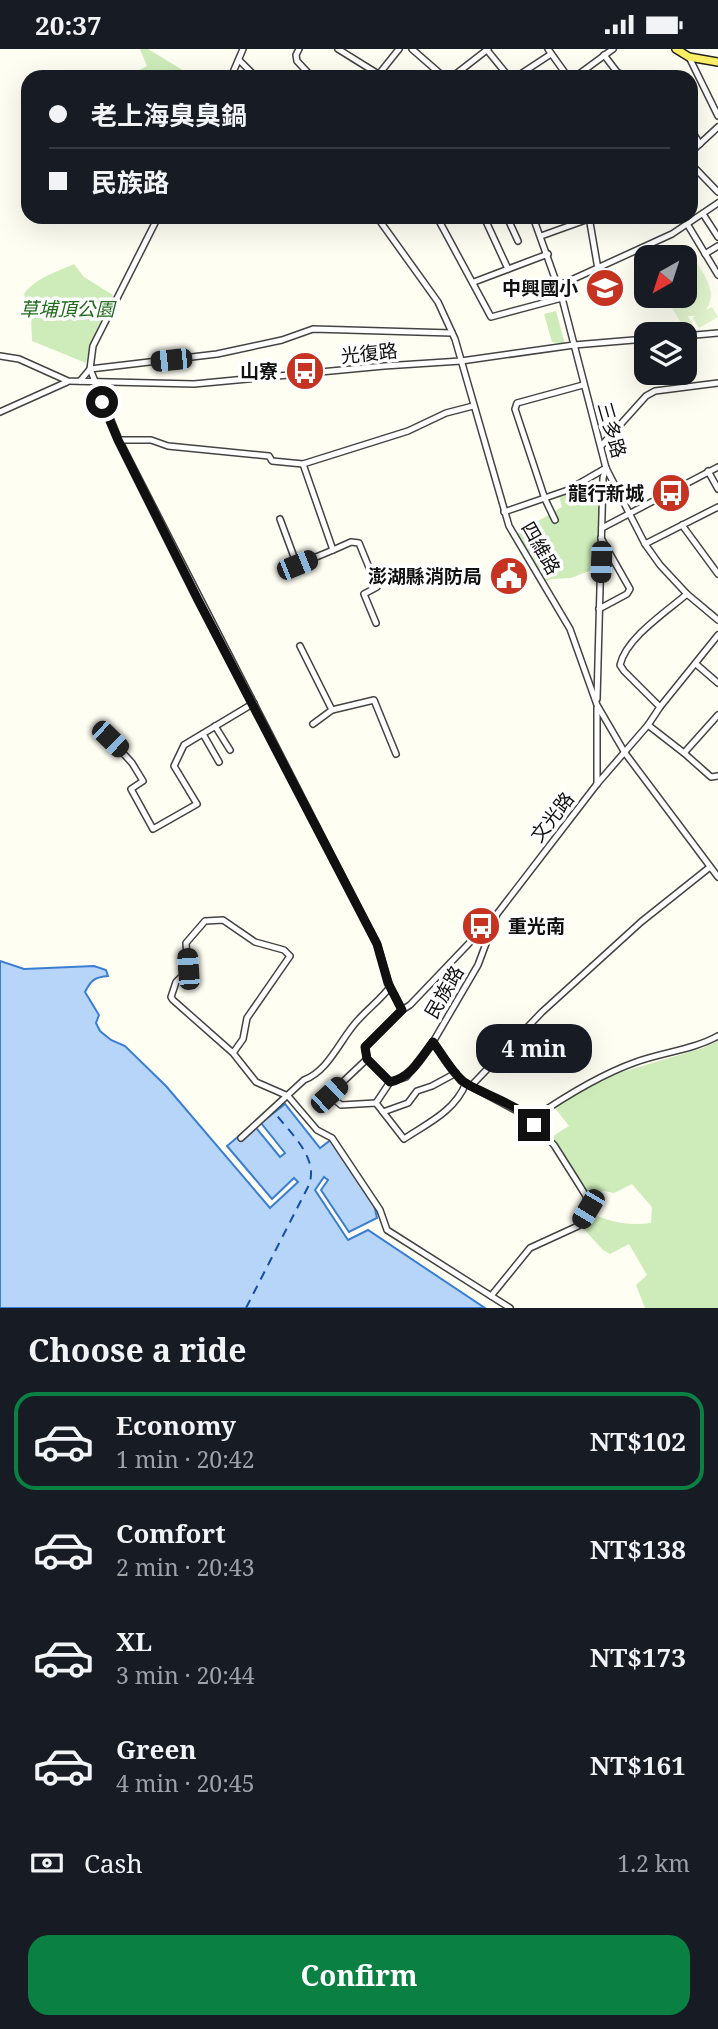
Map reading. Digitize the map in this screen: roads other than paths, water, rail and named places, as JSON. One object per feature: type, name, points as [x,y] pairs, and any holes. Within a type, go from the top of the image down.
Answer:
[{"type":"main road","points":[[676,49],[689,57],[718,62]]},
{"type":"street","points":[[234,70],[243,49]]},
{"type":"street","points":[[299,49],[297,61],[305,70]]},
{"type":"street","points":[[338,49],[371,70]]},
{"type":"street","points":[[384,70],[399,49]]},
{"type":"street","points":[[412,49],[436,70]]},
{"type":"street","points":[[461,70],[487,49],[504,70]]},
{"type":"street","points":[[584,70],[613,49]]},
{"type":"street","points":[[525,70],[549,52],[563,70]]},
{"type":"street","points":[[604,55],[615,70]]},
{"type":"street","points":[[689,57],[695,70]]},
{"type":"street","points":[[239,60],[249,70]]},
{"type":"street","points":[[698,75],[718,116]]},
{"type":"street","points":[[698,141],[700,144],[718,127]]},
{"type":"street","points":[[698,171],[718,192]]},
{"type":"street","points":[[698,217],[718,203]]},
{"type":"street","points":[[703,213],[718,237]]},
{"type":"street","points":[[154,224],[93,346],[90,369],[94,383],[118,440],[198,600],[254,703],[377,944],[390,987],[402,1010]]},
{"type":"street","name":"四維路","points":[[382,224],[438,302],[452,333],[509,526],[570,629],[597,705],[625,753],[717,874]]},
{"type":"street","points":[[441,224],[491,317],[562,298]]},
{"type":"street","points":[[487,224],[508,269]]},
{"type":"street","points":[[510,224],[518,241]]},
{"type":"street","name":"三多路","points":[[536,224],[562,298],[606,468],[645,544],[660,565],[687,594],[718,620]]},
{"type":"street","points":[[541,236],[574,224]]},
{"type":"street","points":[[592,224],[598,269]]},
{"type":"street","points":[[558,286],[688,225],[718,275]]},
{"type":"street","points":[[705,254],[718,246]]},
{"type":"street","points":[[474,282],[548,254]]},
{"type":"street","points":[[80,381],[90,369],[217,354],[282,340],[313,329],[452,333]]},
{"type":"street","points":[[697,335],[718,333]]},
{"type":"street","name":"光復路","points":[[68,381],[194,384],[461,361],[574,345],[634,340]]},
{"type":"street","points":[[0,356],[19,359],[68,381]]},
{"type":"street","points":[[0,412],[68,381]]},
{"type":"street","points":[[601,446],[646,395],[655,391],[718,383]]},
{"type":"street","points":[[555,520],[545,499],[515,409],[517,403],[583,385]]},
{"type":"street","points":[[118,440],[151,440],[167,446],[269,456],[271,461],[303,464],[408,431],[446,412],[473,406]]},
{"type":"street","points":[[303,464],[333,550]]},
{"type":"street","points":[[602,528],[718,467]]},
{"type":"street","points":[[504,512],[568,490],[606,468]]},
{"type":"street","points":[[597,784],[601,538],[603,478],[606,468]]},
{"type":"street","points":[[708,471],[718,489]]},
{"type":"street","points":[[645,544],[718,507]]},
{"type":"street","points":[[280,519],[297,565],[351,542],[359,543],[377,587],[364,594],[376,623]]},
{"type":"street","points":[[682,525],[718,574]]},
{"type":"street","points":[[599,609],[627,594],[630,589],[601,538]]},
{"type":"street","points":[[660,707],[620,666],[621,659],[642,632],[687,594]]},
{"type":"street","name":"文光路","points":[[367,1059],[365,1047],[410,1005],[497,914],[597,784],[648,725],[718,635]]},
{"type":"street","points":[[300,646],[332,710]]},
{"type":"street","points":[[695,664],[718,683]]},
{"type":"street","points":[[313,724],[332,710],[374,700],[396,754]]},
{"type":"street","points":[[108,730],[110,739],[132,763],[143,781],[131,789],[153,829],[197,804],[174,766],[184,745],[254,703]]},
{"type":"street","points":[[684,753],[718,715]]},
{"type":"street","points":[[648,725],[711,778],[718,776]]},
{"type":"street","points":[[215,726],[230,750]]},
{"type":"street","points":[[203,734],[219,762]]},
{"type":"street","points":[[376,1103],[404,1139],[447,1111],[468,1084],[542,1012],[641,922],[710,867]]},
{"type":"street","name":"民族路","points":[[491,1296],[530,1248],[578,1226],[588,1209],[586,1196],[554,1145],[534,1125],[532,1119],[468,1084],[456,1073],[433,1042],[478,965],[497,914]]},
{"type":"street","points":[[233,1053],[243,1039],[247,1018],[290,956],[284,950],[255,942],[223,920],[205,921],[186,943],[188,969],[176,982],[171,997],[233,1053],[256,1082],[288,1096],[317,1130],[332,1137],[380,1210],[387,1230],[510,1308]]},
{"type":"street","points":[[241,1138],[304,1080],[312,1077],[338,1048],[358,1019],[379,1002],[390,987]]},
{"type":"street","points":[[532,1119],[581,1088],[628,1065],[702,1044],[718,1036]]},
{"type":"street","points":[[376,1103],[390,1082],[406,1077],[433,1042]]},
{"type":"street","points":[[376,1103],[341,1105],[329,1095],[367,1059],[390,1082]]},
{"type":"street","points":[[383,1112],[408,1103],[417,1091],[456,1073]]},
{"type":"water","points":[[0,961],[24,969],[94,966],[106,970],[108,976],[94,980],[85,992],[99,1015],[96,1023],[100,1031],[125,1046],[166,1086],[270,1208],[298,1182],[294,1178],[272,1199],[227,1146],[253,1124],[280,1157],[285,1153],[261,1123],[285,1104],[320,1148],[332,1139],[373,1200],[377,1218],[349,1232],[321,1190],[328,1180],[324,1177],[315,1190],[348,1240],[368,1230],[485,1308],[0,1308]]},
{"type":"place","name":"中興國小","points":[[605,288]]},
{"type":"place","name":"山寮","points":[[305,371]]},
{"type":"place","name":"龍行新城","points":[[671,493]]},
{"type":"place","name":"澎湖縣消防局","points":[[509,576]]},
{"type":"place","name":"重光南","points":[[481,926]]},
{"type":"park label","name":"草埔頂公園","points":[[67,309]]}]
